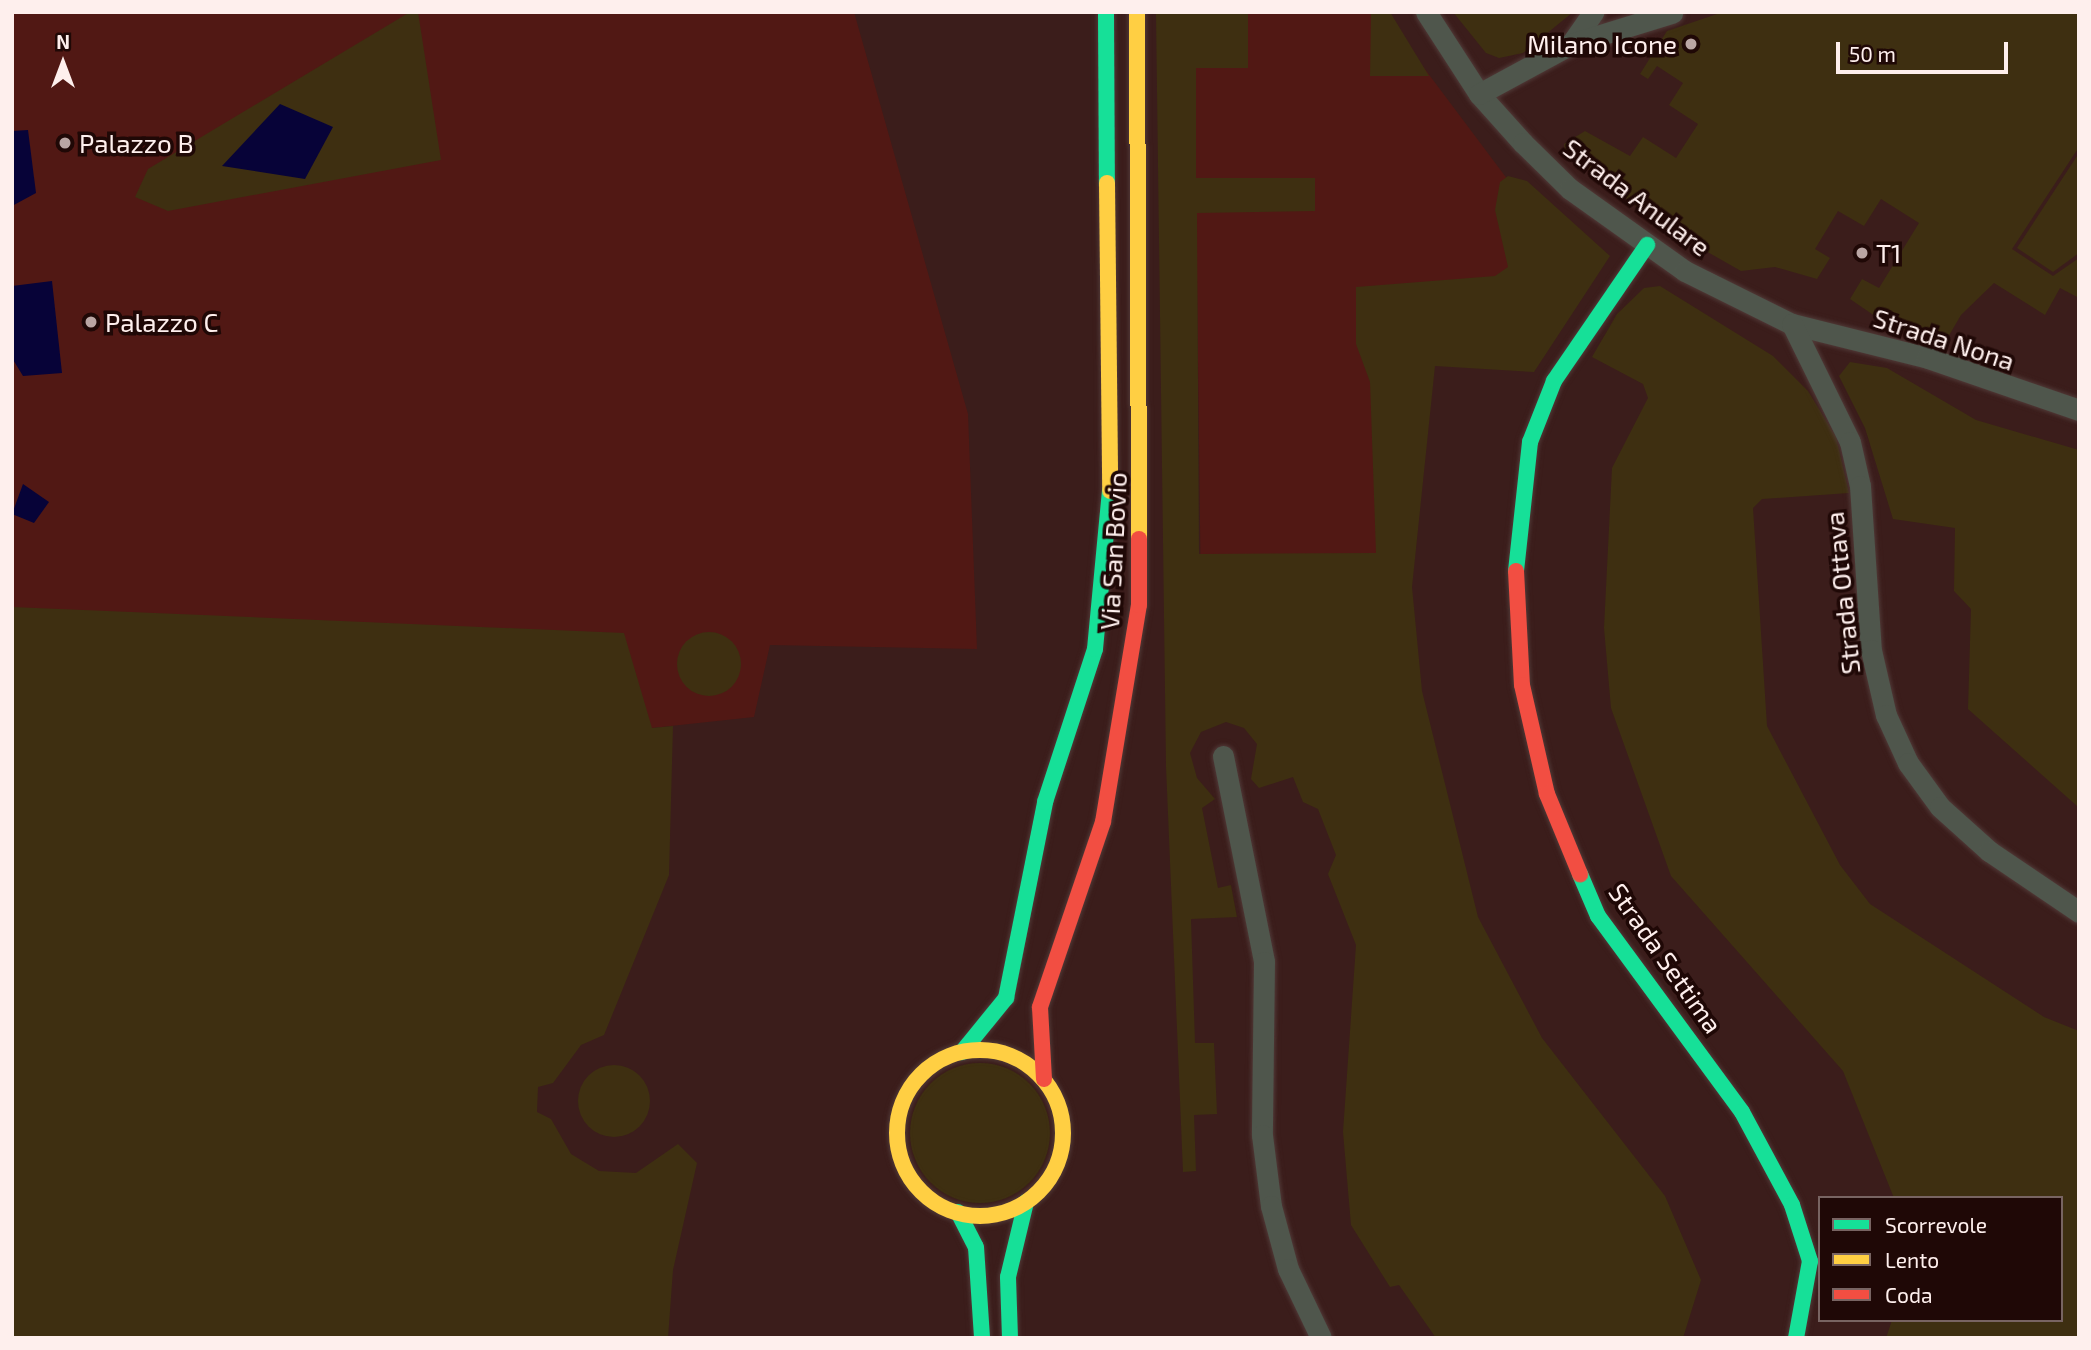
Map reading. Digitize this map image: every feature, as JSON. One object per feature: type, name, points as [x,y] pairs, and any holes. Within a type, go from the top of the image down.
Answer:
[{"type":"main road","name":"Via San Bovio","points":[[1026,1202],[987,1215],[958,1212],[918,1187],[897,1136],[902,1104],[918,1077],[962,1052],[1006,998],[1045,802],[1095,649],[1110,529],[1106,12]]},
{"type":"main road","name":"Via San Bovio","points":[[1010,1338],[1008,1277],[1026,1202],[1053,1172],[1062,1145],[1059,1107],[1044,1079],[1040,1007],[1103,821],[1139,605],[1138,12]]},
{"type":"main road","name":"Strada Settima","points":[[1647,246],[1554,381],[1533,431],[1516,580],[1522,685],[1547,794],[1598,916],[1742,1112],[1792,1205],[1810,1261],[1796,1338]]},
{"type":"main road","name":"Via San Bovio","points":[[962,1052],[1012,1056],[1044,1079]]},
{"type":"main road","points":[[958,1212],[976,1247],[982,1338]]},
{"type":"street","name":"Strada Anulare","points":[[1426,12],[1479,94],[1570,188],[1647,246],[1792,324]]},
{"type":"street","points":[[1571,44],[1593,12]]},
{"type":"street","points":[[1479,94],[1571,44],[1673,12]]},
{"type":"street","name":"Strada Nona","points":[[1792,324],[1927,358],[2079,410]]},
{"type":"street","name":"Strada Ottava","points":[[1792,324],[1850,442],[1860,486],[1871,650],[1886,715],[1908,763],[1940,807],[1989,850],[2079,912]]},
{"type":"street","points":[[1223,756],[1264,962],[1262,1135],[1271,1206],[1288,1269],[1321,1338]]},
{"type":"shaded area","points":[[12,12],[854,12],[968,414],[977,649],[770,645],[754,717],[652,728],[12,633]]},
{"type":"shaded area","points":[[410,12],[418,12],[441,160],[168,211],[135,197],[148,169]]},
{"type":"shaded area","points":[[1233,12],[1382,12],[1520,196],[1517,286],[1401,303],[1364,684],[1202,686],[1194,33]]},
{"type":"shaded area","points":[[1248,12],[1248,68],[1196,68],[1196,178],[1315,178],[1315,211],[1197,213],[1199,554],[1376,553],[1370,382],[1356,344],[1356,287],[1495,276],[1508,267],[1495,210],[1500,182],[1508,176],[1527,181],[1610,256],[1534,372],[1435,366],[1412,587],[1422,691],[1478,917],[1542,1038],[1665,1196],[1701,1280],[1683,1338],[1436,1338],[1399,1285],[1390,1287],[1351,1225],[1343,1132],[1356,945],[1328,874],[1336,855],[1318,809],[1303,802],[1293,777],[1259,788],[1251,779],[1257,744],[1244,728],[1226,722],[1201,732],[1190,753],[1197,778],[1215,799],[1202,808],[1218,888],[1231,885],[1237,917],[1191,919],[1195,1043],[1214,1043],[1217,1114],[1194,1115],[1196,1171],[1183,1172],[1166,766],[1156,14]]},
{"type":"shaded area","points":[[1355,12],[1390,12],[1429,76],[1370,76],[1371,14]]},
{"type":"shaded area","points":[[1453,12],[1573,12],[1523,53],[1499,58],[1486,53]]},
{"type":"shaded area","points":[[1723,12],[2079,12],[2079,147],[2012,249],[2053,276],[2079,258],[2079,298],[2060,288],[2045,315],[1994,283],[1961,315],[1944,344],[1888,325],[1850,299],[1862,279],[1879,288],[1919,223],[1881,199],[1864,226],[1838,211],[1815,249],[1830,258],[1817,279],[1775,267],[1741,271],[1660,225],[1565,151],[1564,144],[1585,131],[1630,156],[1643,137],[1676,158],[1698,124],[1669,105],[1683,83],[1657,66],[1648,79],[1640,74],[1667,31]]},
{"type":"shaded area","points":[[280,104],[333,127],[305,179],[222,166]]},
{"type":"shaded area","points":[[28,130],[36,193],[12,206],[12,131]]},
{"type":"shaded area","points":[[2079,153],[2079,253],[2053,272],[2017,248]]},
{"type":"shaded area","points":[[52,281],[62,373],[23,376],[12,358],[12,286]]},
{"type":"shaded area","points":[[1660,286],[1773,356],[1808,391],[1836,437],[1849,493],[1762,499],[1753,508],[1767,726],[1840,865],[1870,904],[2044,1017],[2079,1031],[2079,1338],[1886,1338],[1891,1322],[2063,1322],[2063,1196],[1893,1196],[1843,1071],[1671,876],[1611,708],[1604,628],[1612,468],[1648,398],[1643,384],[1592,357],[1617,314],[1644,288]]},
{"type":"shaded area","points":[[1850,362],[1887,368],[1976,420],[2079,450],[2077,806],[1968,709],[1971,609],[1954,591],[1955,528],[1893,519],[1865,428],[1839,376]]},
{"type":"shaded area","points":[[23,484],[49,502],[34,523],[12,514]]},
{"type":"shaded area","points":[[12,607],[624,633],[652,728],[673,726],[669,875],[604,1035],[581,1045],[553,1083],[538,1087],[537,1112],[551,1119],[571,1154],[599,1171],[636,1173],[678,1144],[697,1163],[673,1270],[668,1338],[12,1338]]},
{"type":"shaded area","points":[[709,632],[732,641],[741,664],[732,687],[709,696],[686,687],[677,664],[686,641]]},
{"type":"shaded area","points":[[980,1063],[1007,1068],[1030,1083],[1045,1106],[1050,1133],[1045,1160],[1030,1183],[1007,1198],[980,1203],[953,1198],[930,1183],[915,1160],[910,1133],[915,1106],[930,1083],[953,1068]]},
{"type":"shaded area","points":[[614,1065],[634,1071],[644,1081],[650,1101],[644,1121],[634,1131],[614,1137],[594,1131],[584,1121],[578,1101],[584,1081],[594,1071]]},
{"type":"traffic: fast","points":[[1106,12],[1107,183]]},
{"type":"traffic: fast","points":[[1516,571],[1530,442],[1554,381],[1647,245]]},
{"type":"traffic: fast","points":[[962,1052],[1006,998],[1045,802],[1095,649],[1110,491]]},
{"type":"traffic: fast","points":[[1580,874],[1598,916],[1742,1112],[1792,1205],[1810,1261],[1796,1338]]},
{"type":"traffic: fast","points":[[1010,1338],[1008,1277],[1026,1202]]},
{"type":"traffic: fast","points":[[958,1212],[976,1247],[982,1338]]},
{"type":"traffic: slow","points":[[1137,12],[1139,539]]},
{"type":"traffic: slow","points":[[1107,183],[1110,491]]},
{"type":"traffic: slow","points":[[980,1050],[1012,1057],[1026,1064],[1038,1075],[1049,1087],[1056,1101],[1063,1133],[1056,1165],[1049,1179],[1038,1191],[1026,1202],[1012,1209],[980,1216],[948,1209],[934,1202],[922,1191],[911,1179],[904,1165],[897,1133],[904,1101],[911,1087],[922,1075],[934,1064],[948,1057],[980,1050]]},
{"type":"traffic: jam","points":[[1044,1079],[1040,1007],[1103,822],[1139,605],[1139,539]]},
{"type":"traffic: jam","points":[[1516,571],[1522,685],[1547,794],[1580,874]]},
{"type":"place","name":"Milano Icone","points":[[1691,44]]},
{"type":"place","name":"Palazzo B","points":[[65,143]]},
{"type":"place","name":"T1","points":[[1862,253]]},
{"type":"place","name":"Palazzo C","points":[[91,322]]}]
